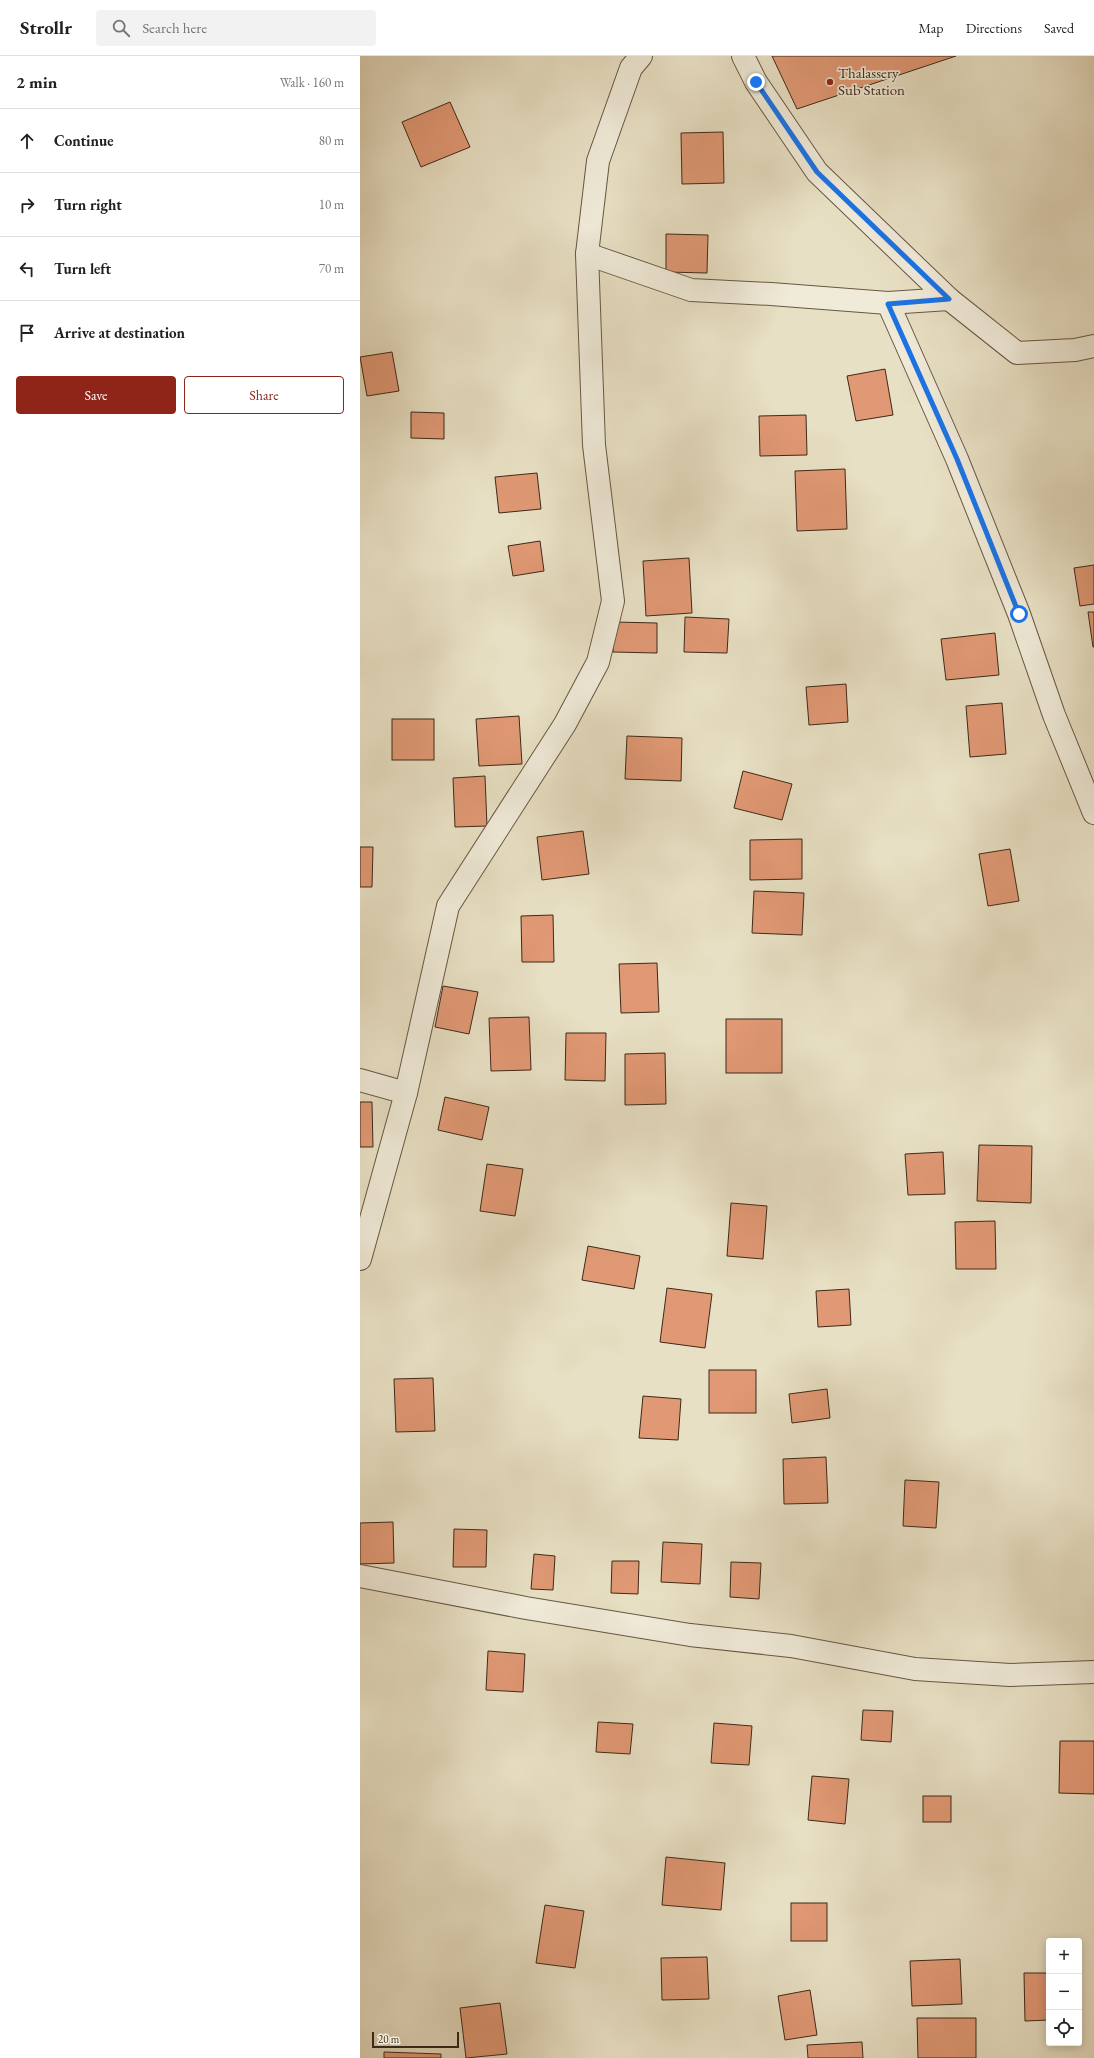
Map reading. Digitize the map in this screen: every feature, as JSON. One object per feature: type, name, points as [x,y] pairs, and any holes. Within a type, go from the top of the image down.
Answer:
[{"type":"street","points":[[360,1259],[406,1093],[448,906],[565,724],[598,662],[613,601],[594,445],[587,254],[598,161],[631,68],[641,56]]},
{"type":"street","points":[[743,56],[756,82],[817,172],[949,299],[1017,353],[1075,350],[1094,346]]},
{"type":"street","points":[[587,254],[691,290],[771,294],[888,304],[949,299]]},
{"type":"street","points":[[888,304],[957,459],[1019,614],[1054,715],[1094,812]]},
{"type":"street","points":[[360,1080],[406,1093]]},
{"type":"street","points":[[360,1576],[526,1608],[690,1635],[791,1646],[915,1669],[1010,1675],[1094,1672]]},
{"type":"building","name":"Thalassery Sub Station","points":[[772,56],[956,56],[797,109]]},
{"type":"building","points":[[450,102],[470,147],[421,167],[402,122]]},
{"type":"building","points":[[723,132],[724,183],[682,184],[681,133]]},
{"type":"building","points":[[666,234],[708,235],[707,273],[666,272]]},
{"type":"building","points":[[392,352],[399,391],[367,396],[360,357]]},
{"type":"building","points":[[885,369],[893,415],[856,421],[847,376]]},
{"type":"building","points":[[411,412],[444,413],[444,439],[411,438]]},
{"type":"building","points":[[806,415],[807,455],[760,456],[759,416]]},
{"type":"building","points":[[845,469],[847,529],[797,531],[795,471]]},
{"type":"building","points":[[537,473],[541,509],[499,513],[495,477]]},
{"type":"building","points":[[540,541],[544,571],[513,576],[508,546]]},
{"type":"building","points":[[689,558],[692,613],[646,616],[643,561]]},
{"type":"building","points":[[1094,565],[1094,604],[1080,606],[1074,568]]},
{"type":"building","points":[[1088,612],[1094,612],[1094,647],[1093,647]]},
{"type":"building","points":[[685,617],[729,619],[727,653],[684,652]]},
{"type":"building","points":[[614,622],[657,623],[657,653],[613,652]]},
{"type":"building","points":[[995,633],[999,675],[946,680],[941,639]]},
{"type":"building","points":[[846,684],[848,722],[809,725],[806,687]]},
{"type":"building","points":[[1002,703],[1006,754],[970,757],[966,706]]},
{"type":"building","points":[[519,716],[522,764],[479,766],[476,719]]},
{"type":"building","points":[[392,719],[434,719],[434,760],[392,760]]},
{"type":"building","points":[[627,736],[682,738],[681,781],[625,779]]},
{"type":"building","points":[[743,771],[792,784],[782,820],[734,808]]},
{"type":"building","points":[[485,776],[487,826],[455,827],[453,778]]},
{"type":"building","points":[[583,831],[589,874],[542,880],[537,837]]},
{"type":"building","points":[[802,839],[802,879],[750,880],[750,840]]},
{"type":"building","points":[[360,847],[373,847],[372,887],[360,887]]},
{"type":"building","points":[[1010,849],[1019,901],[988,906],[979,854]]},
{"type":"building","points":[[754,891],[804,893],[802,935],[752,933]]},
{"type":"building","points":[[553,915],[554,962],[522,962],[521,916]]},
{"type":"building","points":[[657,963],[659,1012],[621,1013],[619,964]]},
{"type":"building","points":[[443,986],[478,992],[469,1034],[435,1027]]},
{"type":"building","points":[[529,1017],[531,1070],[491,1071],[489,1018]]},
{"type":"building","points":[[726,1019],[782,1019],[782,1073],[726,1073]]},
{"type":"building","points":[[566,1033],[606,1033],[605,1081],[565,1080]]},
{"type":"building","points":[[665,1053],[666,1104],[625,1105],[625,1054]]},
{"type":"building","points":[[445,1097],[489,1107],[482,1140],[438,1130]]},
{"type":"building","points":[[360,1102],[372,1102],[373,1147],[360,1147]]},
{"type":"building","points":[[979,1145],[1032,1146],[1031,1203],[977,1201]]},
{"type":"building","points":[[943,1152],[945,1194],[908,1195],[905,1154]]},
{"type":"building","points":[[487,1164],[523,1169],[515,1216],[480,1211]]},
{"type":"building","points":[[731,1203],[767,1206],[763,1259],[727,1256]]},
{"type":"building","points":[[995,1221],[996,1269],[956,1269],[955,1222]]},
{"type":"building","points":[[588,1246],[640,1256],[634,1289],[582,1280]]},
{"type":"building","points":[[667,1288],[712,1294],[705,1348],[660,1342]]},
{"type":"building","points":[[849,1289],[851,1325],[818,1327],[816,1291]]},
{"type":"building","points":[[709,1370],[756,1370],[756,1413],[709,1413]]},
{"type":"building","points":[[433,1378],[435,1431],[396,1432],[394,1379]]},
{"type":"building","points":[[827,1389],[830,1418],[792,1423],[789,1394]]},
{"type":"building","points":[[643,1396],[681,1399],[678,1440],[639,1438]]},
{"type":"building","points":[[826,1457],[828,1503],[784,1504],[783,1459]]},
{"type":"building","points":[[905,1480],[939,1482],[936,1528],[903,1526]]},
{"type":"building","points":[[393,1522],[394,1563],[360,1564],[360,1523]]},
{"type":"building","points":[[454,1529],[487,1530],[486,1567],[453,1567]]},
{"type":"building","points":[[663,1542],[702,1544],[700,1584],[661,1582]]},
{"type":"building","points":[[534,1554],[555,1556],[553,1590],[531,1589]]},
{"type":"building","points":[[612,1561],[639,1561],[638,1594],[611,1593]]},
{"type":"building","points":[[731,1562],[761,1563],[759,1599],[730,1597]]},
{"type":"building","points":[[488,1651],[525,1654],[523,1692],[486,1690]]},
{"type":"building","points":[[863,1710],[893,1711],[891,1742],[861,1740]]},
{"type":"building","points":[[598,1722],[633,1724],[630,1754],[596,1752]]},
{"type":"building","points":[[714,1723],[752,1726],[749,1765],[711,1763]]},
{"type":"building","points":[[1060,1741],[1094,1741],[1094,1794],[1059,1793]]},
{"type":"building","points":[[812,1776],[849,1779],[845,1824],[808,1820]]},
{"type":"building","points":[[923,1796],[951,1796],[951,1822],[923,1822]]},
{"type":"building","points":[[666,1857],[725,1863],[721,1910],[662,1905]]},
{"type":"building","points":[[791,1903],[827,1903],[827,1941],[791,1941]]},
{"type":"building","points":[[545,1905],[584,1911],[575,1968],[536,1963]]},
{"type":"building","points":[[707,1957],[709,1999],[662,2000],[661,1958]]},
{"type":"building","points":[[960,1959],[962,2004],[912,2006],[910,1961]]},
{"type":"building","points":[[1024,1973],[1046,1973],[1046,2020],[1025,2021]]},
{"type":"building","points":[[810,1990],[817,2035],[785,2040],[778,1996]]},
{"type":"building","points":[[500,2003],[507,2054],[466,2058],[460,2008]]},
{"type":"building","points":[[917,2018],[976,2018],[976,2058],[918,2058]]},
{"type":"building","points":[[862,2042],[863,2058],[808,2058],[807,2045]]},
{"type":"building","points":[[384,2052],[441,2054],[441,2058],[384,2058]]},
{"type":"place","name":"Thalassery Sub Station","points":[[830,82]]},
{"type":"route","points":[[756,82],[817,172],[949,299],[888,304],[916,370],[957,459],[1019,614]]}]
